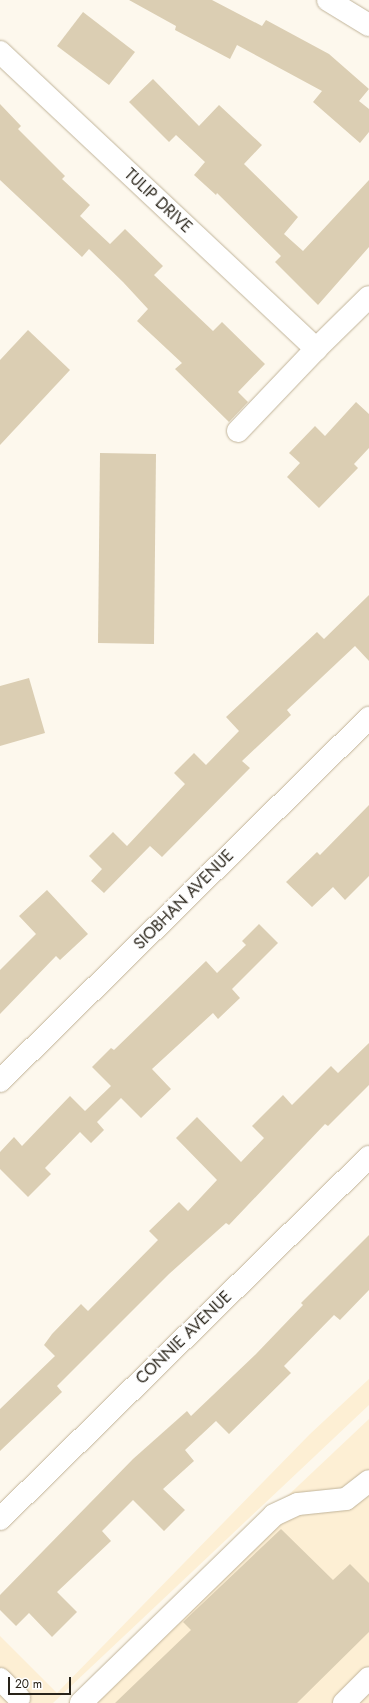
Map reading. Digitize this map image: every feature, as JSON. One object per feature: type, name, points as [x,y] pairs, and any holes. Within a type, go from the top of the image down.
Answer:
[{"type":"street","points":[[328,0],[369,25]]},
{"type":"street","name":"TULIP DRIVE","points":[[0,52],[316,349]]},
{"type":"street","points":[[238,431],[316,349],[369,297]]},
{"type":"street","name":"SIOBHAN AVENUE","points":[[0,1082],[369,718]]},
{"type":"street","name":"CONNIE AVENUE","points":[[0,1519],[369,1158]]},
{"type":"street","points":[[81,1703],[274,1515],[298,1504],[346,1499],[369,1481]]},
{"type":"street","points":[[344,1703],[369,1678]]},
{"type":"street","points":[[0,1679],[19,1698]]},
{"type":"shaded area","points":[[369,1379],[369,1405],[53,1703],[0,1703],[0,1636],[57,1693],[310,1434]]},
{"type":"shaded area","points":[[369,1419],[369,1703],[68,1703]]},
{"type":"building","points":[[129,0],[212,0],[262,26],[266,20],[329,54],[369,89],[359,101],[369,109],[369,132],[360,143],[313,102],[322,91],[237,45],[230,59],[175,30],[176,26]]},
{"type":"building","points":[[83,12],[135,52],[109,85],[57,46]]},
{"type":"building","points":[[153,79],[199,126],[219,105],[262,145],[244,164],[298,217],[284,234],[303,251],[369,180],[369,247],[318,305],[275,262],[281,256],[217,193],[216,195],[194,175],[205,162],[176,135],[169,142],[129,102]]},
{"type":"building","points":[[0,104],[21,126],[18,129],[65,176],[62,179],[90,205],[80,216],[110,244],[125,229],[163,266],[154,275],[213,331],[222,322],[265,364],[238,392],[248,402],[229,422],[175,369],[182,363],[137,321],[148,309],[123,282],[89,249],[82,257],[0,180]]},
{"type":"building","points":[[28,330],[70,370],[0,445],[0,360]]},
{"type":"building","points":[[356,402],[369,414],[369,448],[354,464],[358,468],[319,508],[287,477],[300,463],[289,453],[315,426],[325,436]]},
{"type":"building","points":[[100,453],[156,454],[154,644],[98,643]]},
{"type":"building","points":[[369,595],[369,661],[355,646],[287,710],[291,715],[242,761],[250,768],[162,857],[150,846],[104,893],[91,881],[102,869],[89,856],[113,832],[127,846],[185,784],[174,773],[194,753],[206,765],[239,731],[226,717],[317,632],[324,639]]},
{"type":"building","points":[[29,678],[45,733],[0,746],[0,686]]},
{"type":"building","points":[[369,805],[369,876],[345,900],[333,887],[312,907],[286,882],[317,852],[320,855]]},
{"type":"building","points":[[47,890],[88,934],[60,960],[56,956],[0,1014],[0,970],[36,934],[19,916]]},
{"type":"building","points":[[259,924],[278,943],[232,989],[240,998],[218,1019],[213,1013],[152,1069],[171,1089],[141,1118],[121,1098],[97,1122],[104,1130],[91,1143],[80,1132],[45,1168],[51,1174],[28,1197],[0,1169],[0,1152],[14,1137],[22,1146],[70,1096],[85,1111],[111,1086],[92,1067],[111,1048],[114,1050],[206,961],[217,973],[246,945],[242,941]]},
{"type":"building","points":[[369,1043],[369,1085],[328,1126],[325,1124],[229,1225],[226,1223],[169,1274],[57,1386],[62,1392],[0,1451],[0,1409],[55,1356],[44,1345],[52,1334],[81,1304],[88,1311],[158,1240],[149,1231],[179,1202],[188,1211],[217,1180],[176,1138],[197,1117],[241,1162],[264,1138],[252,1126],[283,1095],[292,1105],[331,1066],[338,1073]]},
{"type":"building","points":[[369,1235],[369,1290],[340,1320],[334,1315],[284,1366],[291,1373],[229,1434],[216,1421],[185,1450],[194,1461],[163,1489],[185,1510],[164,1531],[133,1500],[102,1531],[111,1541],[57,1592],[77,1612],[52,1637],[29,1613],[16,1626],[0,1610],[0,1595],[133,1459],[187,1411],[191,1416],[256,1354],[303,1305],[301,1303]]},
{"type":"building","points":[[281,1529],[333,1580],[350,1564],[369,1583],[369,1632],[297,1703],[115,1703],[191,1630],[183,1622]]}]
